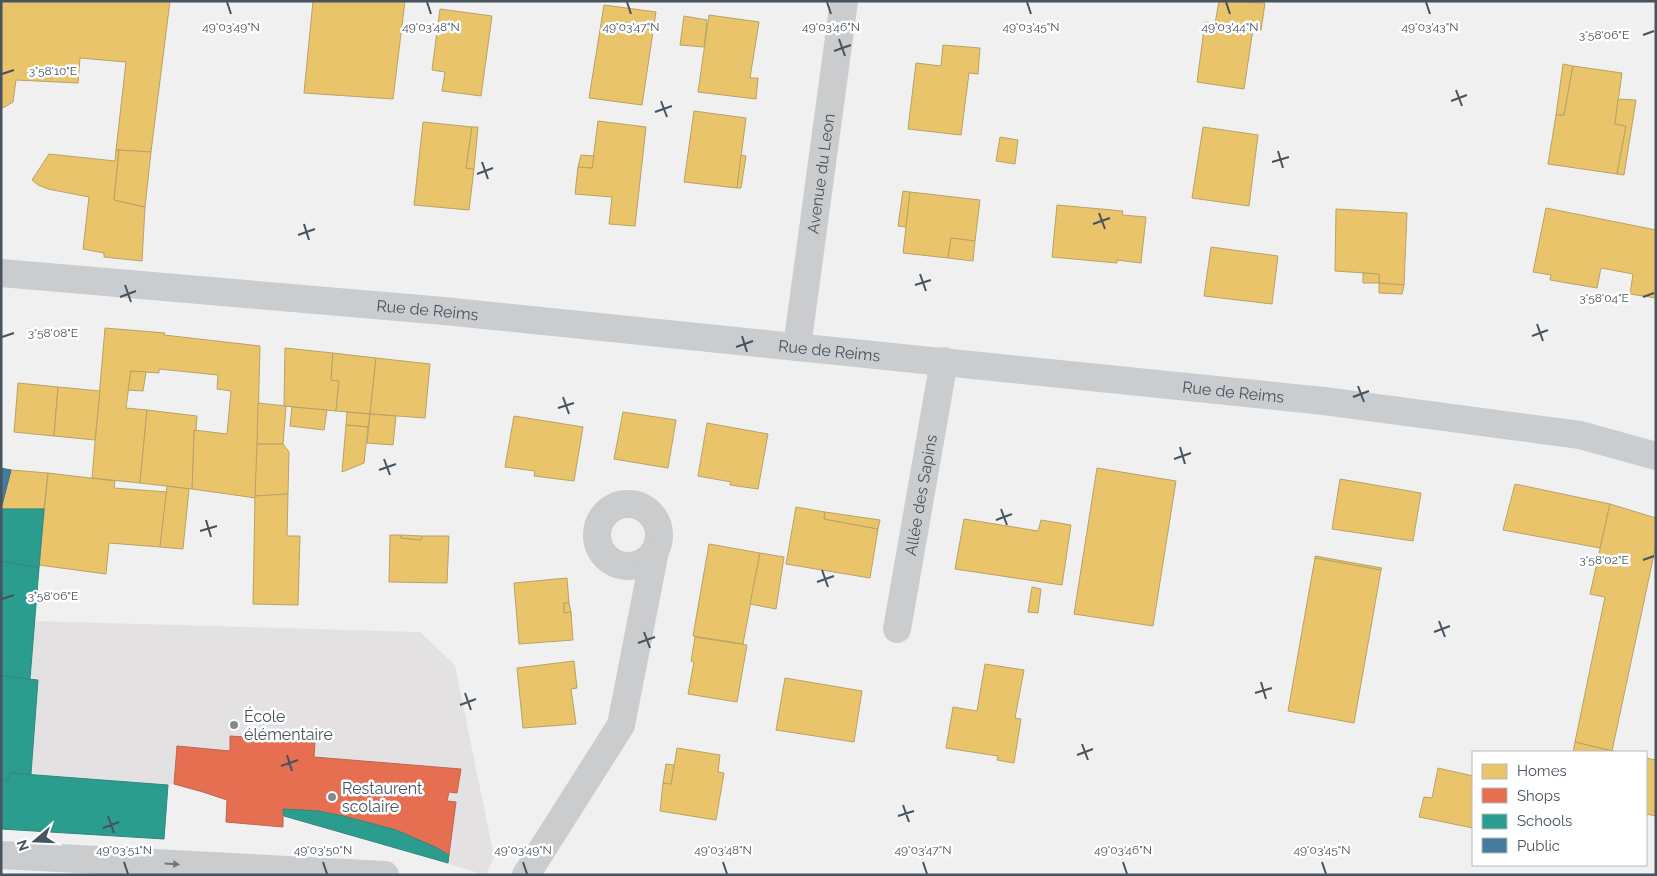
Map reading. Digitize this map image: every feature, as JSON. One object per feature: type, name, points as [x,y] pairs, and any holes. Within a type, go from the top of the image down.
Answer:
[{"type":"main road","name":"Rue de Reims","points":[[1,273],[444,311],[1344,403],[1580,435],[1656,456]]},
{"type":"street","name":"Avenue du Leon","points":[[797,347],[844,1]]},
{"type":"street","name":"Allée des Sapins","points":[[897,629],[944,361]]},
{"type":"street","points":[[526,875],[621,725],[655,551]]},
{"type":"street","points":[[1,855],[385,875]]},
{"type":"shaded area","name":"École élémentaire","points":[[1,561],[35,621],[420,632],[455,665],[494,857],[486,875],[284,816],[283,827],[226,822],[226,800],[174,784],[168,785],[164,839],[1,829]]},
{"type":"building: Homes","points":[[1,1],[170,1],[151,152],[116,150],[126,62],[80,58],[78,83],[16,80],[13,102],[1,109]]},
{"type":"building: Homes","points":[[313,1],[405,1],[393,99],[304,93]]},
{"type":"building: Homes","points":[[1219,1],[1265,3],[1261,30],[1215,24]]},
{"type":"building: Homes","points":[[604,5],[656,12],[642,105],[589,98]]},
{"type":"building: Homes","points":[[440,9],[492,16],[481,96],[442,91],[445,72],[432,70]]},
{"type":"building: Homes","points":[[709,15],[759,22],[750,78],[758,78],[756,99],[698,92]]},
{"type":"building: Homes","points":[[684,16],[707,20],[704,47],[680,45]]},
{"type":"building: Homes","points":[[1205,22],[1253,29],[1244,89],[1197,82]]},
{"type":"building: Homes","points":[[943,45],[980,48],[978,74],[969,73],[961,135],[908,129],[916,63],[941,66]]},
{"type":"building: Homes","points":[[1563,64],[1573,66],[1564,115],[1556,115]]},
{"type":"building: Homes","points":[[1573,66],[1622,73],[1615,124],[1626,126],[1617,174],[1548,164],[1556,115],[1564,115]]},
{"type":"building: Homes","points":[[1618,99],[1636,100],[1624,175],[1617,174],[1626,126],[1615,124]]},
{"type":"building: Homes","points":[[694,111],[746,118],[737,188],[684,182]]},
{"type":"building: Homes","points":[[598,121],[646,127],[635,226],[609,224],[612,197],[575,194],[578,167],[592,168]]},
{"type":"building: Homes","points":[[423,122],[472,127],[466,168],[474,169],[469,210],[414,205]]},
{"type":"building: Homes","points":[[472,127],[478,127],[474,169],[466,168]]},
{"type":"building: Homes","points":[[1203,127],[1258,135],[1249,206],[1192,198]]},
{"type":"building: Homes","points":[[1000,137],[1018,140],[1015,164],[996,161]]},
{"type":"building: Homes","points":[[116,150],[119,150],[114,200],[145,207],[142,261],[104,257],[104,253],[83,249],[89,197],[48,189],[32,180],[49,154],[115,161]]},
{"type":"building: Homes","points":[[119,150],[151,152],[145,207],[114,200]]},
{"type":"building: Homes","points":[[581,155],[594,156],[592,168],[578,167]]},
{"type":"building: Homes","points":[[741,155],[746,156],[741,188],[737,188]]},
{"type":"building: Homes","points":[[903,191],[910,192],[906,227],[898,226]]},
{"type":"building: Homes","points":[[910,192],[980,200],[975,241],[951,238],[948,258],[903,253]]},
{"type":"building: Homes","points":[[1057,205],[1123,211],[1122,215],[1146,217],[1141,263],[1117,260],[1117,263],[1052,257]]},
{"type":"building: Homes","points":[[1546,208],[1656,230],[1656,298],[1630,294],[1633,274],[1601,268],[1597,288],[1550,280],[1551,275],[1533,272]]},
{"type":"building: Homes","points":[[1336,209],[1407,213],[1404,285],[1379,283],[1379,274],[1335,271]]},
{"type":"building: Homes","points":[[951,238],[975,241],[973,261],[948,258]]},
{"type":"building: Homes","points":[[1211,247],[1278,256],[1272,304],[1204,296]]},
{"type":"building: Homes","points":[[1363,273],[1379,274],[1379,283],[1363,283]]},
{"type":"building: Homes","points":[[1379,283],[1404,285],[1402,294],[1379,293]]},
{"type":"building: Homes","points":[[105,328],[165,333],[164,335],[260,346],[256,498],[192,489],[194,430],[227,434],[231,391],[217,389],[218,375],[159,369],[159,373],[131,371],[126,408],[147,410],[140,483],[92,478]]},
{"type":"building: Homes","points":[[285,348],[333,353],[331,380],[339,381],[336,411],[284,406]]},
{"type":"building: Homes","points":[[333,353],[376,358],[370,414],[336,411],[339,381],[331,380]]},
{"type":"building: Homes","points":[[376,358],[430,364],[425,418],[370,414]]},
{"type":"building: Homes","points":[[131,371],[146,372],[143,391],[128,390]]},
{"type":"building: Homes","points":[[18,383],[58,387],[54,436],[14,432]]},
{"type":"building: Homes","points":[[58,387],[100,391],[95,440],[54,436]]},
{"type":"building: Homes","points":[[258,403],[286,406],[283,444],[257,444]]},
{"type":"building: Homes","points":[[292,407],[327,410],[324,430],[290,426]]},
{"type":"building: Homes","points":[[147,410],[197,416],[196,430],[194,430],[192,489],[140,483]]},
{"type":"building: Homes","points":[[347,412],[370,414],[368,427],[346,425]]},
{"type":"building: Homes","points":[[623,412],[676,420],[668,468],[614,459]]},
{"type":"building: Homes","points":[[370,414],[396,416],[393,445],[367,443]]},
{"type":"building: Homes","points":[[514,416],[583,427],[574,481],[534,476],[535,471],[505,467]]},
{"type":"building: Homes","points":[[707,423],[768,434],[758,489],[730,485],[731,482],[698,476]]},
{"type":"building: Homes","points":[[346,425],[368,427],[364,463],[342,472]]},
{"type":"building: Homes","points":[[257,444],[283,444],[289,452],[288,494],[255,496]]},
{"type":"building: Homes","points":[[1097,468],[1176,481],[1153,626],[1074,614]]},
{"type":"building: Homes","points":[[11,470],[48,473],[44,509],[1,509]]},
{"type":"building: Homes","points":[[48,473],[115,481],[114,488],[167,492],[160,547],[109,543],[106,574],[39,565]]},
{"type":"building: Homes","points":[[1340,479],[1421,493],[1413,541],[1332,529]]},
{"type":"building: Homes","points":[[1515,484],[1610,504],[1600,548],[1503,530]]},
{"type":"building: Homes","points":[[167,486],[189,489],[183,549],[160,547]]},
{"type":"building: Homes","points":[[288,494],[287,536],[300,536],[298,605],[253,604],[255,496]]},
{"type":"building: Homes","points":[[1610,504],[1656,518],[1656,545],[1612,751],[1575,742],[1605,597],[1590,594]]},
{"type":"building: Homes","points":[[796,507],[825,512],[824,519],[878,529],[870,578],[786,564]]},
{"type":"building: Homes","points":[[825,512],[880,520],[878,529],[824,519]]},
{"type":"building: Homes","points":[[964,519],[1038,531],[1041,520],[1071,525],[1062,585],[955,569]]},
{"type":"building: Homes","points":[[390,535],[401,535],[401,538],[421,540],[422,536],[449,536],[447,583],[389,582]]},
{"type":"building: Homes","points":[[401,535],[422,536],[421,540],[401,538]]},
{"type":"building: Homes","points":[[709,544],[760,553],[743,644],[693,636]]},
{"type":"building: Homes","points":[[760,553],[784,557],[776,609],[750,604]]},
{"type":"building: Homes","points":[[1315,556],[1382,568],[1381,570],[1315,558]]},
{"type":"building: Homes","points":[[1315,558],[1381,570],[1354,723],[1288,711]]},
{"type":"building: Homes","points":[[567,578],[569,603],[564,603],[564,613],[571,612],[573,640],[519,644],[514,583]]},
{"type":"building: Homes","points":[[1032,587],[1041,589],[1038,613],[1028,612]]},
{"type":"building: Homes","points":[[564,603],[569,603],[571,612],[564,613]]},
{"type":"building: Homes","points":[[695,637],[747,645],[737,702],[688,694],[694,662],[691,661]]},
{"type":"building: Homes","points":[[574,661],[577,688],[571,689],[576,724],[523,728],[517,668]]},
{"type":"building: Homes","points":[[985,664],[1024,670],[1015,718],[1021,719],[1014,763],[997,760],[998,756],[946,748],[953,707],[977,711]]},
{"type":"building: Homes","points":[[785,678],[862,691],[854,742],[776,730]]},
{"type":"building: Homes","points":[[1575,742],[1612,751],[1573,751]]},
{"type":"building: Homes","points":[[677,748],[720,755],[718,772],[724,773],[716,820],[660,811],[663,783],[671,784]]},
{"type":"building: Homes","points":[[1647,758],[1656,760],[1656,816],[1647,814]]},
{"type":"building: Homes","points":[[666,764],[674,765],[671,784],[663,783]]},
{"type":"building: Homes","points":[[1438,768],[1472,776],[1472,828],[1419,817],[1424,797],[1432,798]]},
{"type":"building: Shops","name":"Restaurent scolaire","points":[[230,736],[315,742],[314,757],[461,769],[457,793],[449,792],[447,801],[456,802],[449,855],[396,830],[318,811],[283,809],[283,827],[226,822],[227,800],[174,784],[177,746],[230,751]]},
{"type":"building: Schools","points":[[1,509],[44,509],[39,568],[1,561]]},
{"type":"building: Schools","points":[[1,561],[39,568],[30,679],[1,676]]},
{"type":"building: Schools","points":[[1,676],[38,680],[31,774],[10,773],[9,781],[1,780]]},
{"type":"building: Schools","points":[[10,773],[168,785],[164,839],[1,829],[1,780],[9,781]]},
{"type":"building: Schools","points":[[283,809],[318,811],[396,830],[449,855],[448,863],[284,816]]},
{"type":"building: Public","points":[[1,468],[11,470],[1,509]]},
{"type":"place","name":"École élémentaire","points":[[234,725]]},
{"type":"place","name":"Restaurent scolaire","points":[[332,797]]}]
